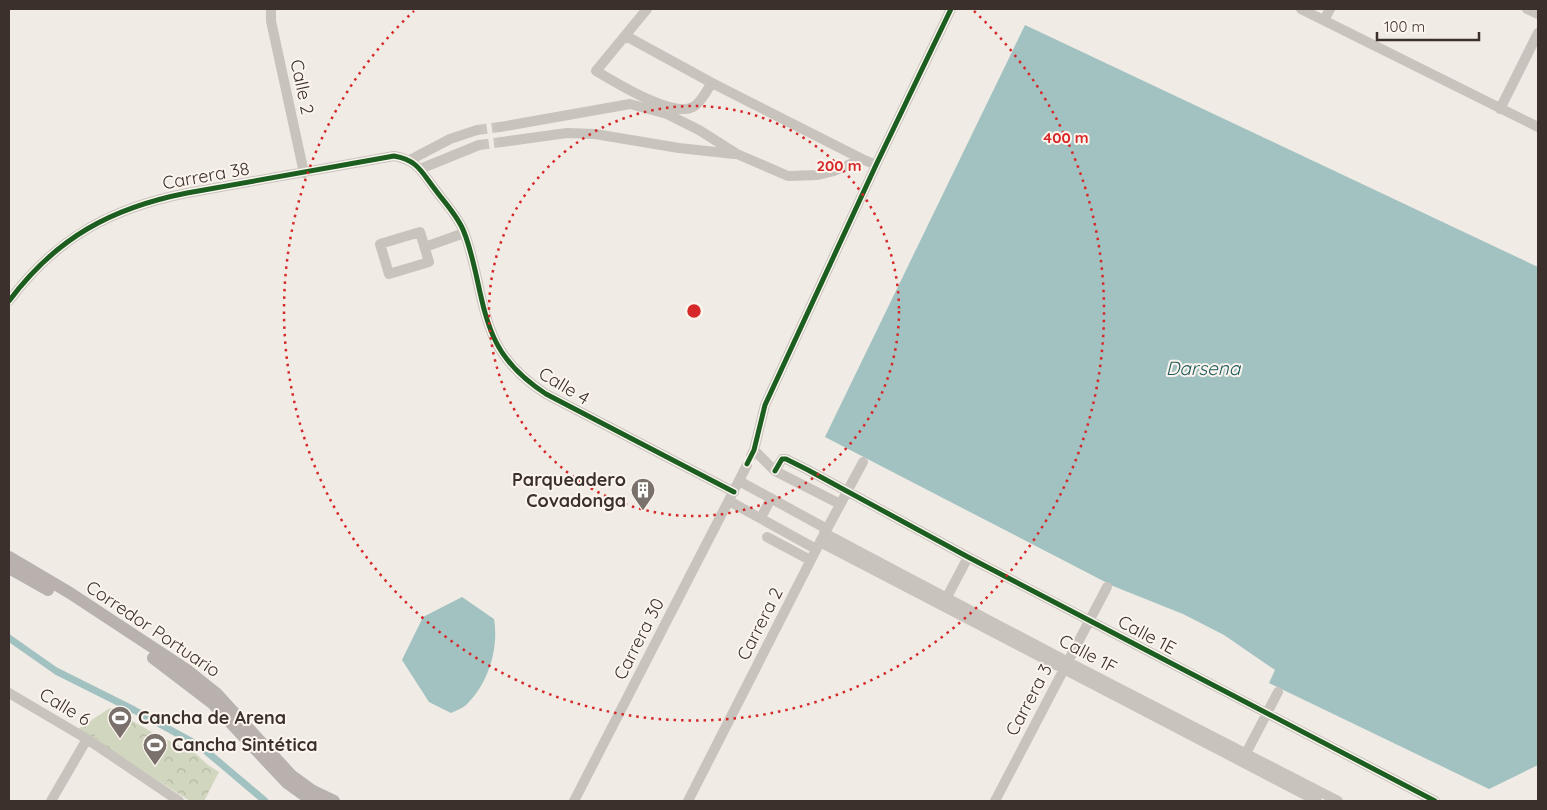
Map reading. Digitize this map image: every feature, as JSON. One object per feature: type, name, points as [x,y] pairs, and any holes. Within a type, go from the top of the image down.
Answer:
[{"type":"main road","name":"Corredor Portuario","points":[[9,557],[187,670],[217,694],[291,775],[313,791],[334,801]]},
{"type":"main road","name":"Corredor Portuario","points":[[9,568],[60,597],[154,658],[182,679],[212,703],[286,782],[312,801]]},
{"type":"street","name":"Calle 2","points":[[271,9],[304,173]]},
{"type":"street","points":[[647,9],[596,71],[628,90],[659,104],[685,110],[692,108],[698,103],[712,83]]},
{"type":"street","name":"Carrera 30","points":[[574,801],[751,457],[765,405],[841,245],[876,165],[951,9]]},
{"type":"street","points":[[1301,9],[1538,127]]},
{"type":"street","points":[[1324,20],[1330,9]]},
{"type":"street","points":[[1527,9],[1538,14]]},
{"type":"street","points":[[1500,109],[1538,33]]},
{"type":"street","points":[[626,36],[712,83],[876,165]]},
{"type":"street","points":[[500,127],[630,104],[667,114],[699,130],[737,154],[788,176],[818,175],[834,171],[862,159]]},
{"type":"street","points":[[410,160],[450,139],[477,130]]},
{"type":"street","points":[[502,142],[567,134],[594,134],[679,148],[737,154]]},
{"type":"street","points":[[420,169],[479,145]]},
{"type":"street","name":"Carrera 38","points":[[9,301],[41,264],[64,244],[85,229],[121,211],[155,200],[394,156],[410,160]]},
{"type":"street","name":"Calle 4","points":[[410,160],[420,169],[461,226],[490,328],[502,351],[520,374],[546,394],[731,496]]},
{"type":"street","points":[[420,232],[425,246],[429,262],[389,274],[380,244],[420,232]]},
{"type":"street","points":[[425,246],[464,233]]},
{"type":"street","points":[[751,457],[840,504]]},
{"type":"street","name":"Calle 1E","points":[[776,471],[782,459],[786,459],[968,557],[1435,801]]},
{"type":"street","name":"Carrera 2","points":[[688,801],[810,560],[863,462]]},
{"type":"street","name":"Calle 1F","points":[[739,481],[771,498],[822,538],[1243,758],[1317,801]]},
{"type":"street","name":"Calle 1F","points":[[731,496],[761,518],[822,538],[947,598],[958,609]]},
{"type":"street","points":[[761,518],[771,498]]},
{"type":"street","points":[[767,537],[810,560]]},
{"type":"street","points":[[947,598],[968,557]]},
{"type":"street","name":"Carrera 3","points":[[995,801],[1107,587]]},
{"type":"street","points":[[1243,758],[1278,692]]},
{"type":"street","name":"Calle 6","points":[[9,693],[87,739],[179,801]]},
{"type":"street","points":[[52,801],[87,739]]},
{"type":"street","name":"Calle 1F","points":[[1243,758],[1338,801]]},
{"type":"green space","points":[[110,708],[157,735],[196,754],[219,772],[204,801],[190,801],[78,729]]},
{"type":"green space","name":"Cancha de Arena","points":[[106,717],[147,742],[134,761],[94,736]]},
{"type":"green space","name":"Cancha Sintética","points":[[146,748],[175,768],[165,784],[135,764]]},
{"type":"water","name":"Darsena","points":[[1025,25],[1538,267],[1538,765],[1489,789],[1269,683],[1275,670],[1224,635],[1183,614],[1113,586],[825,437]]},
{"type":"water","points":[[462,597],[494,619],[494,652],[487,675],[475,695],[466,705],[451,713],[429,702],[402,660],[423,617]]},
{"type":"waterway","points":[[9,638],[56,671],[200,746],[265,801]]},
{"type":"tunnel","points":[[477,130],[500,127]]},
{"type":"tunnel","points":[[479,145],[502,142]]},
{"type":"cycle path","points":[[747,464],[754,450],[765,405],[876,165],[951,9]]},
{"type":"cycle path","points":[[9,301],[27,279],[66,243],[87,229],[134,207],[187,193],[394,156],[402,158],[413,163],[422,171],[461,226],[473,259],[490,329],[500,350],[518,371],[546,394],[734,492]]},
{"type":"cycle path","points":[[775,471],[782,459],[786,459],[968,557],[1435,801]]},
{"type":"place","name":"Parqueadero Covadonga","points":[[643,511]]},
{"type":"place","name":"Cancha de Arena","points":[[120,739]]},
{"type":"place","name":"Cancha Sintética","points":[[155,766]]}]
